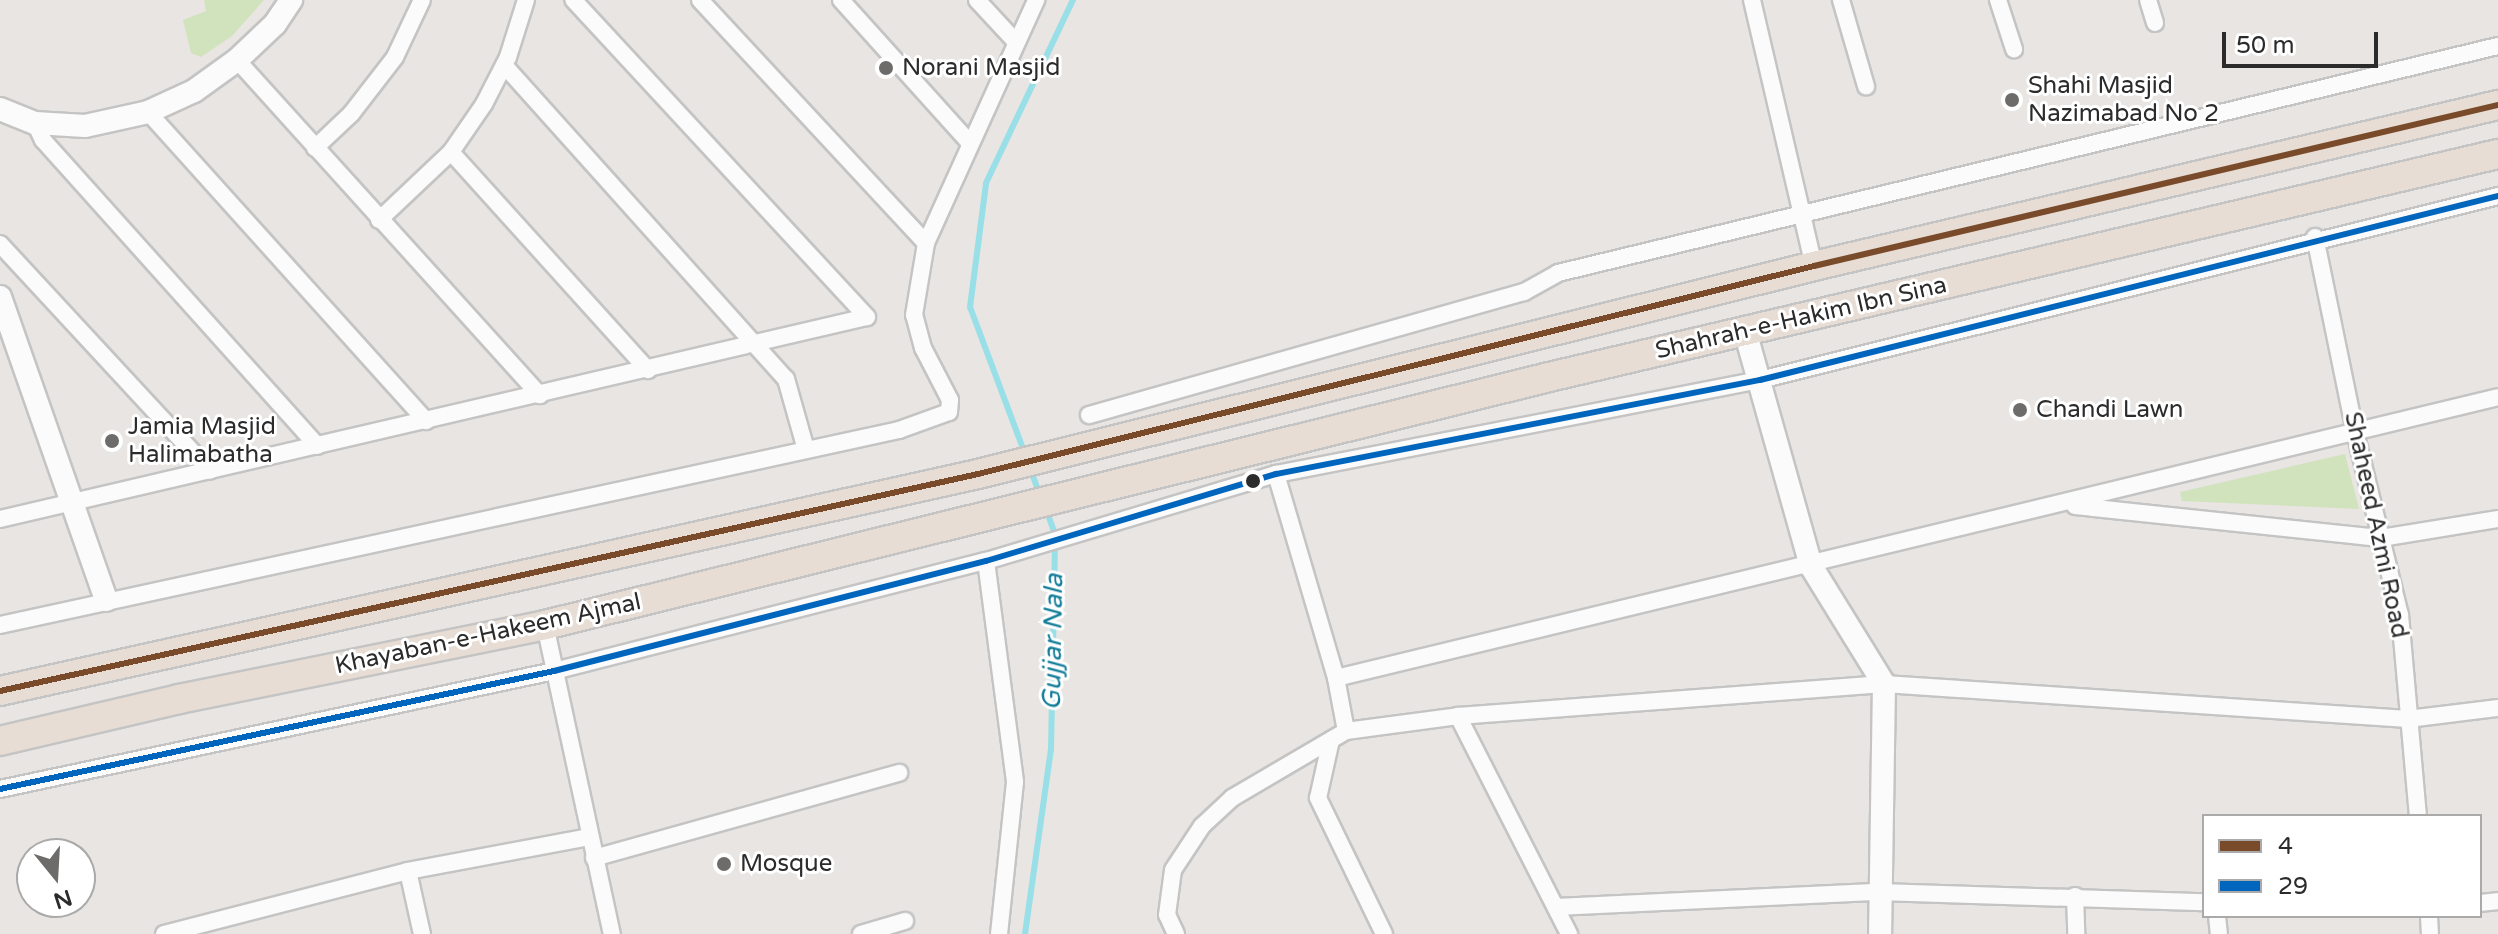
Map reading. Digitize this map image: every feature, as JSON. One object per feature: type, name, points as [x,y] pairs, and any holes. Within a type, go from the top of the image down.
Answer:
[{"type":"highway","points":[[2411,123],[2498,96]]},
{"type":"highway","name":"Shahrah-e-Hakim Ibn Sina","points":[[978,474],[1814,266],[2411,123],[2498,105]]},
{"type":"highway","name":"Shahrah-e-Hakim Ibn Sina","points":[[974,516],[2498,154]]},
{"type":"highway","points":[[2411,176],[2498,163]]},
{"type":"highway","name":"Khayaban-e-Hakeem Ajmal","points":[[0,691],[978,474]]},
{"type":"highway","name":"Khayaban-e-Hakeem Ajmal","points":[[0,741],[179,699],[545,625],[974,516]]},
{"type":"street","points":[[0,109],[35,123],[85,126],[148,112],[194,91],[237,60],[275,24],[291,0]]},
{"type":"street","points":[[315,148],[351,114],[395,57],[422,0]]},
{"type":"street","points":[[379,220],[451,152],[504,65],[526,0]]},
{"type":"street","points":[[0,519],[758,345],[867,317],[573,0]]},
{"type":"street","points":[[700,0],[926,243]]},
{"type":"street","points":[[841,0],[969,142]]},
{"type":"street","points":[[977,0],[1014,40]]},
{"type":"street","points":[[0,625],[805,446],[899,430],[949,412],[950,400],[923,348],[914,315],[926,243],[1014,40],[1036,0]]},
{"type":"street","points":[[1752,0],[1804,212],[1814,266]]},
{"type":"street","points":[[1841,0],[1866,86]]},
{"type":"street","points":[[1998,0],[2014,49]]},
{"type":"street","points":[[2148,0],[2155,23]]},
{"type":"street","points":[[1089,415],[1524,292],[1558,273],[2498,46]]},
{"type":"street","points":[[237,60],[540,395]]},
{"type":"street","points":[[504,65],[786,379],[805,446]]},
{"type":"street","points":[[148,112],[426,421]]},
{"type":"street","points":[[35,123],[43,140],[318,446]]},
{"type":"street","points":[[451,152],[648,370]]},
{"type":"street","points":[[0,789],[554,671],[986,561],[1276,474],[1760,380],[2315,237],[2498,196]]},
{"type":"street","name":"Shaheed Azmi Road","points":[[2315,237],[2355,432],[2400,615],[2418,814]]},
{"type":"street","points":[[0,244],[210,471]]},
{"type":"street","points":[[0,297],[106,600]]},
{"type":"street","points":[[1745,331],[1811,566],[1884,684],[1880,934]]},
{"type":"street","points":[[1336,678],[1811,566],[2498,397]]},
{"type":"street","points":[[1276,474],[1336,678],[1346,731]]},
{"type":"street","points":[[2062,505],[2381,538],[2498,519]]},
{"type":"street","points":[[986,561],[1015,782],[999,934]]},
{"type":"street","points":[[545,625],[612,934]]},
{"type":"street","points":[[1176,934],[1167,915],[1173,870],[1202,826],[1232,798],[1346,731],[1458,716],[1884,684],[2408,719],[2498,708]]},
{"type":"street","points":[[1458,716],[1569,934]]},
{"type":"street","points":[[1331,740],[1318,798],[1384,934]]},
{"type":"street","points":[[594,858],[899,773]]},
{"type":"street","points":[[164,934],[201,929],[408,871],[589,837]]},
{"type":"street","points":[[408,871],[422,934]]},
{"type":"street","points":[[1556,907],[1879,892],[2202,902]]},
{"type":"street","points":[[2075,896],[2076,934]]},
{"type":"street","points":[[861,934],[905,921]]},
{"type":"green space","points":[[204,0],[264,0],[232,36],[201,57],[191,53],[183,20],[206,11]]},
{"type":"green space","points":[[2345,454],[2359,509],[2182,501],[2180,492]]},
{"type":"waterway","name":"Gujjar Nala","points":[[1025,454],[970,307],[986,183],[1073,0]]},
{"type":"waterway","name":"Gujjar Nala","points":[[1030,468],[1040,495]]},
{"type":"waterway","name":"Gujjar Nala","points":[[1025,934],[1051,750],[1055,534],[1046,509]]},
{"type":"transit line","name":"4","points":[[0,691],[978,474],[1814,266],[2498,105]]},
{"type":"transit line","name":"29","points":[[0,789],[554,671],[986,561],[1276,474],[1760,380],[2498,196]]},
{"type":"place","name":"Norani Masjid","points":[[886,68]]},
{"type":"place","name":"Shahi Masjid Nazimabad No 2","points":[[2012,100]]},
{"type":"place","name":"Chandi Lawn","points":[[2020,410]]},
{"type":"place","name":"Jamia Masjid Halimabatha","points":[[112,441]]},
{"type":"place","name":"Mosque","points":[[724,864]]}]
